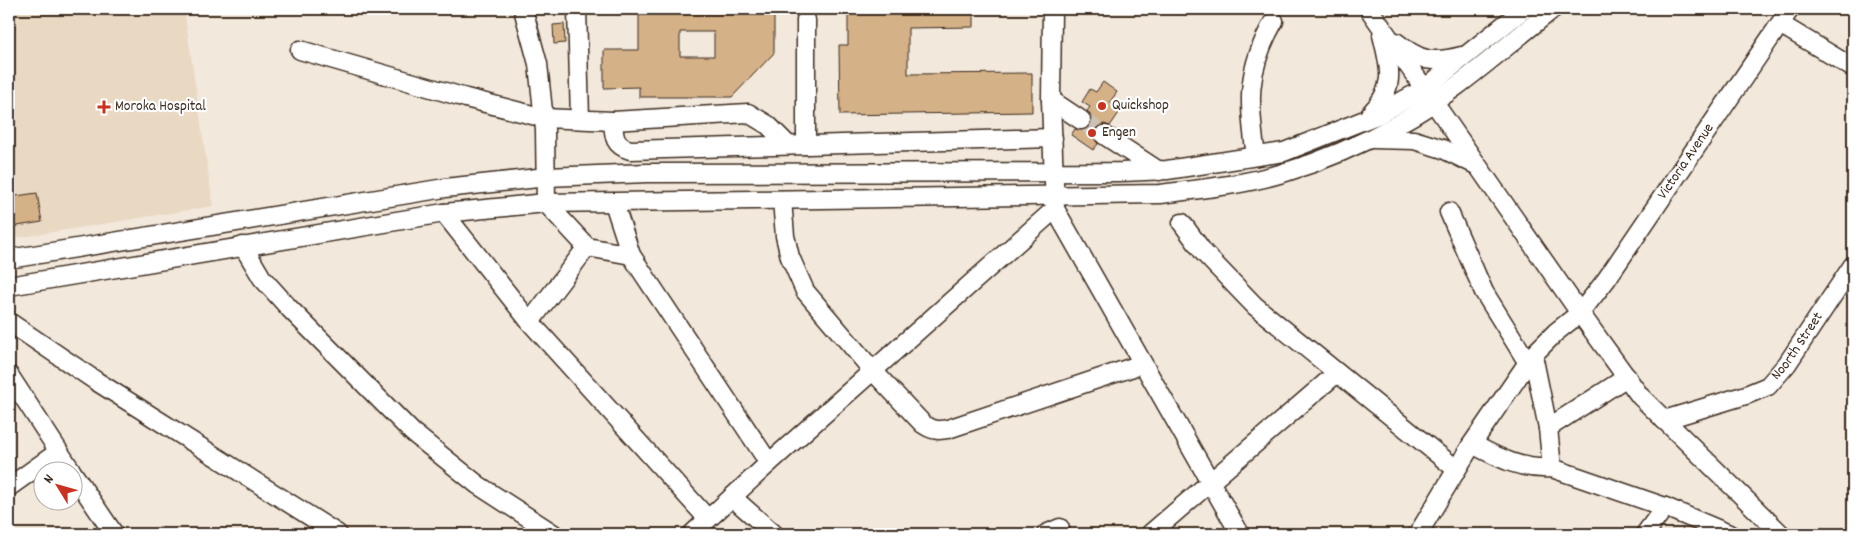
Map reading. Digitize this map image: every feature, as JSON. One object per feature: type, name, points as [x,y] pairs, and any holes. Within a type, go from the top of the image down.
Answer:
[{"type":"street","points":[[523,9],[538,64],[544,118],[547,177],[546,202],[588,247],[631,254]]},
{"type":"street","points":[[577,9],[580,119]]},
{"type":"street","points":[[1052,9],[1051,100],[1054,203],[1142,364],[1240,534]]},
{"type":"street","points":[[1370,9],[1580,313],[1640,396],[1781,534]]},
{"type":"street","points":[[9,286],[444,214],[546,202],[614,203],[782,200],[1054,203],[1160,194],[1242,183],[1284,173],[1345,150],[1399,124],[1470,54],[1524,9]]},
{"type":"street","points":[[9,259],[445,188],[547,177],[647,173],[1159,171],[1284,152],[1455,86],[1553,9]]},
{"type":"street","name":"Victoria Avenue","points":[[1418,534],[1472,444],[1531,359],[1556,332],[1580,313],[1611,273],[1790,9]]},
{"type":"street","points":[[806,20],[806,145]]},
{"type":"street","points":[[1256,156],[1250,92],[1263,41],[1274,21]]},
{"type":"street","points":[[1780,24],[1853,68]]},
{"type":"street","points":[[1384,30],[1416,56],[1430,61],[1442,61],[1470,54]]},
{"type":"street","points":[[1365,120],[1382,102],[1390,83],[1390,65],[1384,30]]},
{"type":"street","points":[[300,50],[466,98],[544,118],[613,121],[748,113],[768,125],[788,145]]},
{"type":"street","points":[[1051,100],[1081,120]]},
{"type":"street","points":[[613,121],[614,139],[621,147],[630,150],[1053,138]]},
{"type":"street","points":[[1104,135],[1159,171]]},
{"type":"street","points":[[1369,139],[1414,140],[1443,149],[1479,166]]},
{"type":"street","points":[[782,200],[785,236],[790,257],[805,291],[873,371],[923,424],[936,431],[948,429],[1142,364]]},
{"type":"street","points":[[614,203],[631,254],[769,463]]},
{"type":"street","points":[[692,534],[873,371],[1054,203]]},
{"type":"street","points":[[1449,212],[1484,292],[1531,359],[1548,428],[1552,468]]},
{"type":"street","points":[[444,214],[530,322],[708,519]]},
{"type":"street","points":[[1182,224],[1204,253],[1254,306],[1456,469]]},
{"type":"street","points":[[243,246],[268,284],[327,348],[412,432],[478,485],[554,534]]},
{"type":"street","points":[[530,322],[588,247]]},
{"type":"street","name":"Noorth Street","points":[[1664,420],[1746,395],[1768,386],[1787,364],[1853,264]]},
{"type":"street","points":[[9,322],[96,380],[338,534]]},
{"type":"street","points":[[1150,534],[1337,373]]},
{"type":"street","points":[[9,374],[64,460]]},
{"type":"street","points":[[1548,428],[1628,377]]},
{"type":"street","points":[[1472,444],[1507,462],[1536,469],[1552,468],[1665,507],[1729,534]]},
{"type":"street","points":[[9,487],[58,452]]},
{"type":"street","points":[[82,487],[114,534]]},
{"type":"street","points":[[732,497],[774,534]]},
{"type":"street","points":[[1645,534],[1665,507]]},
{"type":"shaded area","name":"Moroka Hospital","points":[[9,9],[184,9],[213,206],[9,239]]},
{"type":"building","points":[[639,9],[774,9],[774,53],[732,97],[639,97],[639,87],[604,88],[604,50],[639,50]],"holes":[[[680,32],[714,32],[714,56],[680,56]]]},
{"type":"building","points":[[848,9],[974,9],[974,27],[908,28],[908,74],[1032,73],[1032,112],[840,115],[839,45],[848,45]]},
{"type":"building","points":[[564,24],[565,43],[554,44],[553,25]]},
{"type":"building","name":"Quickshop","points":[[1103,82],[1117,92],[1110,102],[1121,110],[1110,126],[1104,124],[1095,129],[1093,135],[1098,144],[1093,150],[1071,135],[1075,129],[1085,130],[1090,125],[1091,116],[1087,111],[1090,107],[1082,102],[1090,89],[1096,92]]},
{"type":"building","points":[[37,193],[42,222],[11,227],[9,197]]},
{"type":"tunnel","points":[[1081,120],[1104,135]]},
{"type":"place","name":"Quickshop","points":[[1102,106]]},
{"type":"place","name":"Moroka Hospital","points":[[104,107]]},
{"type":"place","name":"Engen","points":[[1092,133]]}]
